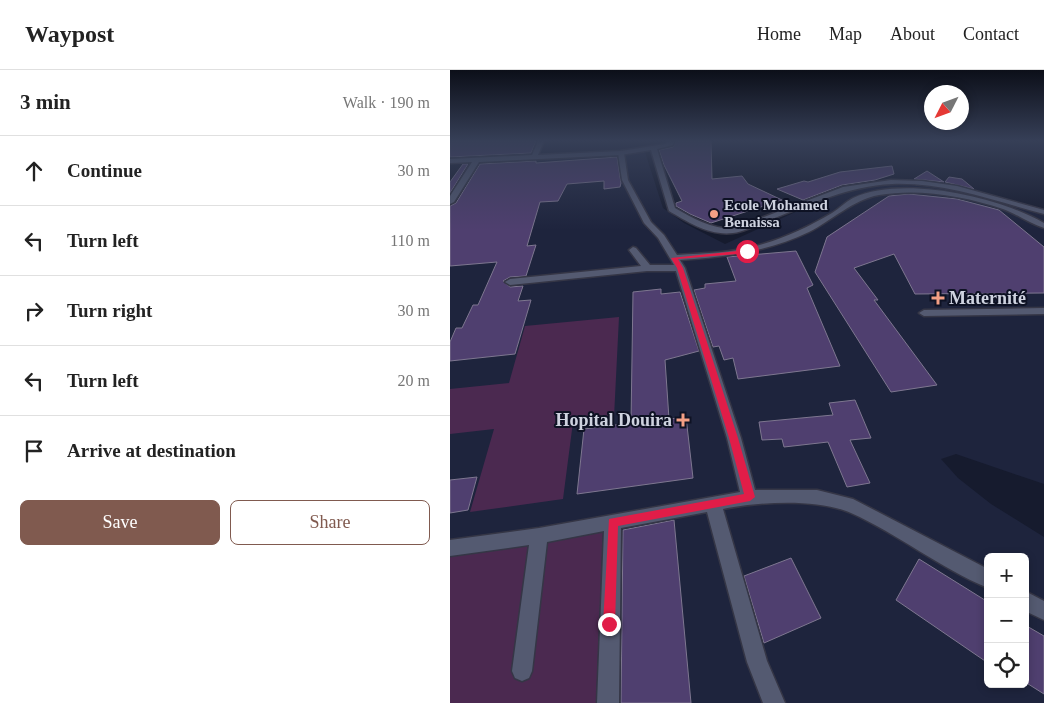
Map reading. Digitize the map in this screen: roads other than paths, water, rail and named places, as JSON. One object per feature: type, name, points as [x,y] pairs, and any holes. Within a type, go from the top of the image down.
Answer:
[{"type":"street","points":[[450,202],[470,171]]},
{"type":"street","points":[[624,171],[625,180],[648,223],[661,236],[677,263],[734,438],[750,497]]},
{"type":"street","points":[[661,171],[672,209],[694,223],[714,231],[733,231],[845,188],[891,182],[922,183],[957,188],[1044,212]]},
{"type":"street","points":[[450,184],[462,183]]},
{"type":"street","points":[[510,282],[647,268],[747,251],[792,237],[834,214],[858,198],[883,192],[925,192],[959,196],[999,206],[1034,218],[1044,226]]},
{"type":"street","points":[[633,250],[647,268]]},
{"type":"street","points":[[924,313],[1044,311]]},
{"type":"street","points":[[450,548],[539,536],[750,497],[816,497],[852,506],[984,577]]},
{"type":"street","points":[[713,503],[757,662],[774,703]]},
{"type":"street","points":[[608,703],[613,522]]},
{"type":"street","points":[[522,671],[539,536]]},
{"type":"street","points":[[1029,602],[1044,611]]},
{"type":"place","name":"Ecole Mohamed Benaissa","points":[[714,214]]},
{"type":"place","name":"Maternité","points":[[938,298]]},
{"type":"place","name":"Hopital Douira","points":[[683,420]]}]
